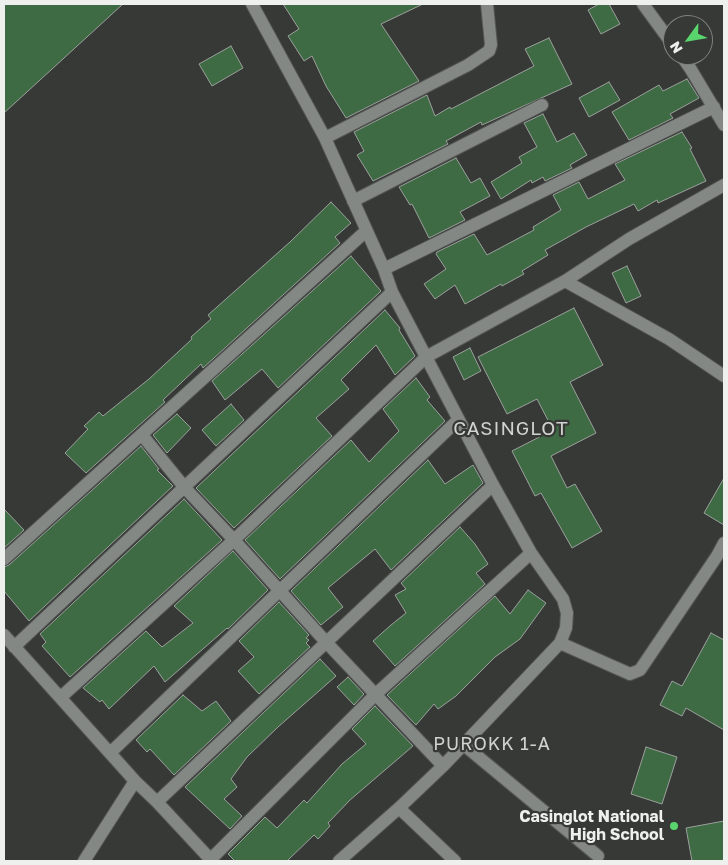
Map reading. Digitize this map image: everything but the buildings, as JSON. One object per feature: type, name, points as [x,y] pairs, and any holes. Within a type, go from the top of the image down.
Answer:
[{"type":"street","points":[[252,4],[325,138],[384,269],[392,292],[458,420],[531,553],[563,599],[567,613],[566,628],[560,643],[443,766],[339,861]]},
{"type":"street","points":[[325,138],[468,65],[489,51],[491,45],[487,4]]},
{"type":"street","points":[[643,4],[663,31]]},
{"type":"street","points":[[687,65],[724,125]]},
{"type":"street","points":[[353,201],[542,105]]},
{"type":"street","points":[[384,269],[714,107]]},
{"type":"street","points":[[61,697],[234,540],[426,357],[565,281],[629,239],[724,185]]},
{"type":"street","points":[[4,559],[366,231]]},
{"type":"street","points":[[565,281],[669,339],[724,376]]},
{"type":"street","points":[[14,647],[392,292]]},
{"type":"street","points":[[110,753],[458,420]]},
{"type":"street","points":[[142,435],[185,488],[443,766]]},
{"type":"street","points":[[157,802],[493,485]]},
{"type":"street","points":[[560,643],[630,674],[640,670],[724,543]]},
{"type":"street","points":[[4,635],[134,781],[157,802],[212,860],[376,694],[531,553]]},
{"type":"street","points":[[464,745],[598,856]]},
{"type":"street","points":[[84,861],[134,781]]},
{"type":"street","points":[[399,808],[455,861]]},
{"type":"place","name":"Casinglot National High School","points":[[674,826]]},
{"type":"district","name":"CASINGLOT","points":[[511,429]]},
{"type":"district","name":"PUROKK 1-A","points":[[492,744]]}]
